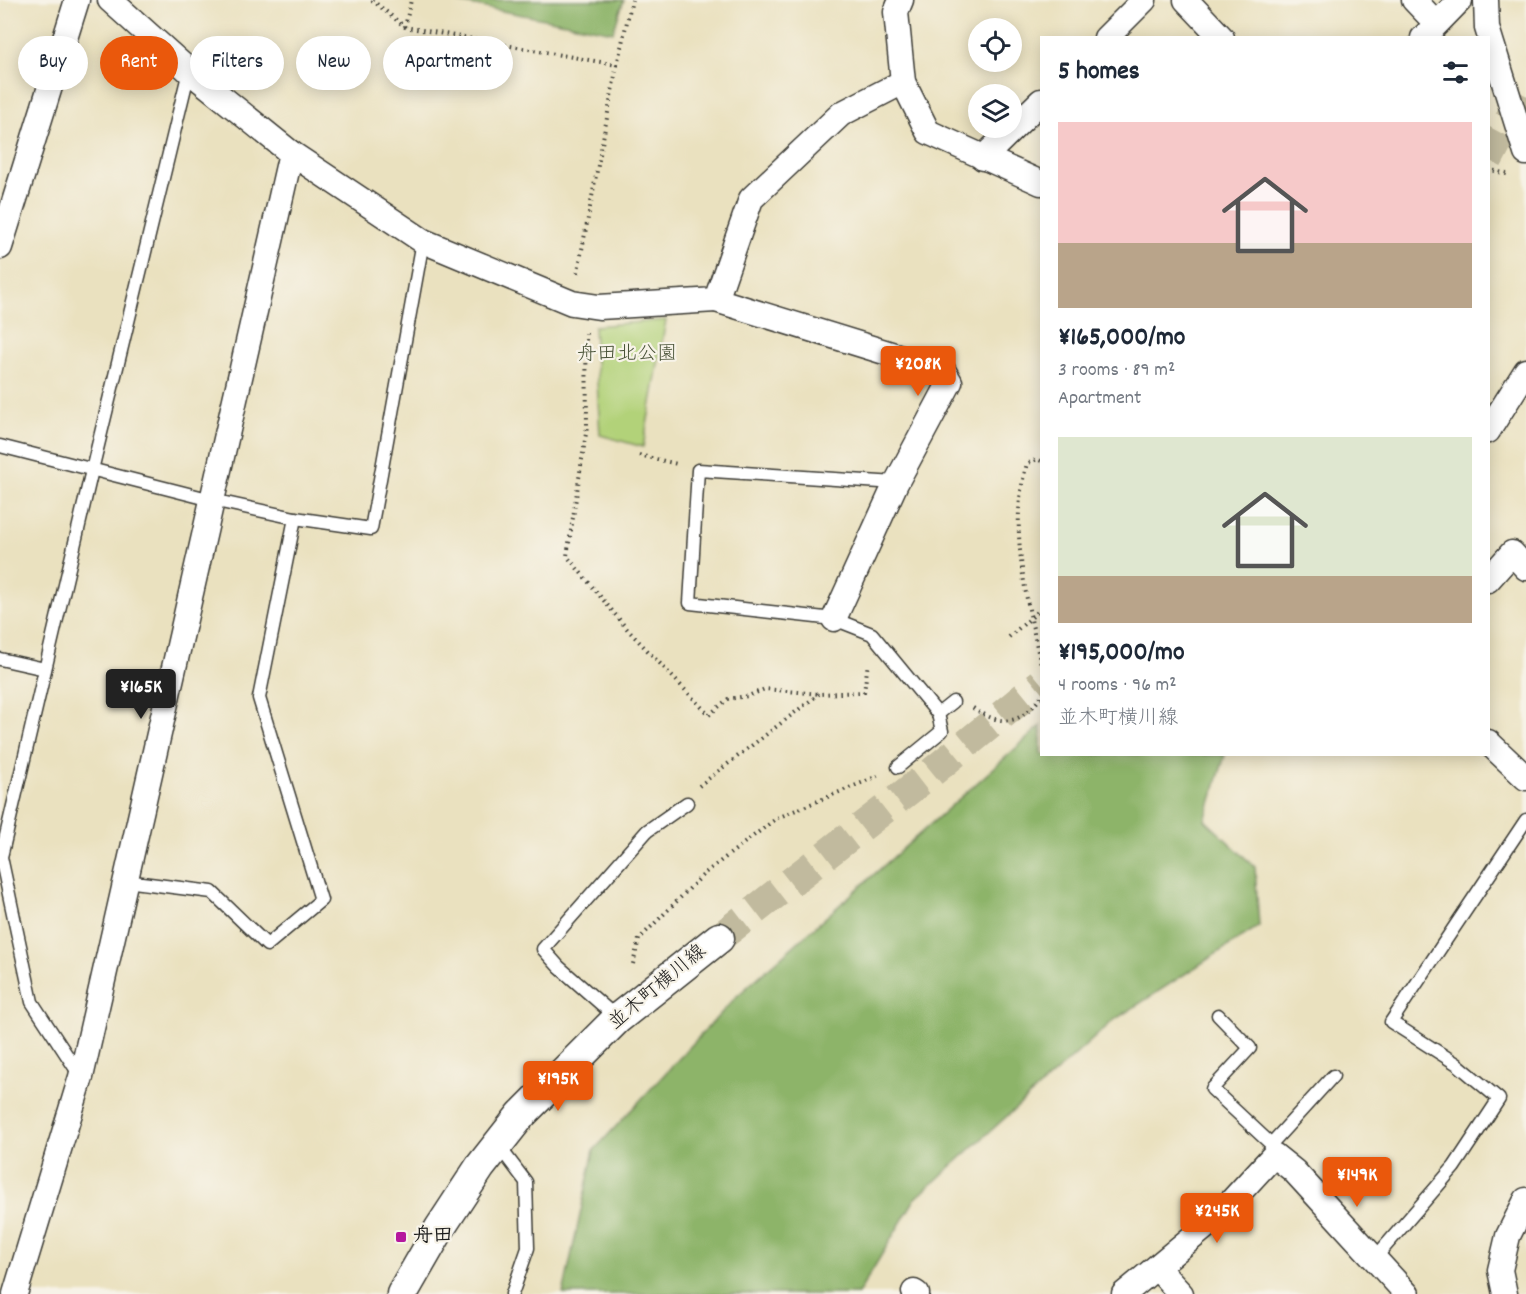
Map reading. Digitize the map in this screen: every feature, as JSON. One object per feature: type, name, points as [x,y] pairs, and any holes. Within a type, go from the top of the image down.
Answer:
[{"type":"street","points":[[0,247],[77,0]]},
{"type":"street","points":[[110,0],[189,71],[291,153],[423,241],[579,304],[599,307],[716,300],[943,370],[950,382],[896,483],[834,619]]},
{"type":"street","points":[[901,0],[896,12],[903,82],[928,132],[1040,183]]},
{"type":"street","points":[[1108,36],[1144,0]]},
{"type":"street","points":[[1186,0],[1220,36]]},
{"type":"street","points":[[1414,0],[1430,30],[1460,0]]},
{"type":"street","points":[[1486,0],[1489,36]]},
{"type":"street","points":[[1490,38],[1526,153]]},
{"type":"street","points":[[716,300],[751,199],[841,114],[903,82]]},
{"type":"street","points":[[983,158],[1040,102]]},
{"type":"street","points":[[15,1294],[81,1077],[291,153]]},
{"type":"street","points":[[1490,428],[1526,371]]},
{"type":"street","points":[[1490,578],[1512,553],[1526,568]]},
{"type":"street","points":[[1490,744],[1526,778]]},
{"type":"street","name":"並木町横川線","points":[[402,1294],[480,1167],[521,1115],[618,1018],[719,938]]},
{"type":"street","points":[[1124,1294],[1217,1217],[1273,1150],[1407,1294]]},
{"type":"street","points":[[1505,1294],[1500,1270],[1502,1259],[1508,1236],[1526,1200]]},
{"type":"street","points":[[1157,1268],[1181,1294]]},
{"type":"lane","points":[[81,1077],[32,1002],[1,857],[189,71]]},
{"type":"lane","points":[[0,446],[212,500],[295,518],[371,529],[423,241]]},
{"type":"lane","points":[[896,483],[698,470],[690,603],[834,619],[872,634],[938,714],[942,730],[898,767]]},
{"type":"lane","points":[[126,881],[212,892],[267,945],[321,900],[259,698],[295,518]]},
{"type":"lane","points":[[0,659],[45,669]]},
{"type":"lane","points":[[938,714],[953,702]]},
{"type":"lane","points":[[618,1018],[559,967],[543,949],[647,831],[687,803]]},
{"type":"lane","points":[[1375,1258],[1454,1167],[1499,1099],[1457,1064],[1391,1022],[1526,820]]},
{"type":"lane","points":[[1218,1015],[1250,1048],[1212,1089],[1273,1150],[1333,1076]]},
{"type":"lane","points":[[497,1144],[526,1182],[528,1248],[512,1294]]},
{"type":"path","points":[[372,0],[405,27],[617,65]]},
{"type":"path","points":[[405,27],[411,0]]},
{"type":"path","points":[[632,0],[617,65],[579,304],[587,427],[567,556],[628,630],[709,715],[728,699],[748,696],[765,689],[819,694],[864,692],[872,634]]},
{"type":"path","points":[[639,455],[698,470]]},
{"type":"path","points":[[1040,460],[1037,459],[1027,464],[1023,476],[1019,528],[1021,567],[1040,661]]},
{"type":"path","points":[[1009,637],[1040,610]]},
{"type":"path","points":[[687,803],[699,785],[819,694]]},
{"type":"path","points":[[969,705],[986,717],[1004,722],[1018,719],[1033,708],[1040,698]]},
{"type":"path","points":[[633,964],[639,939],[705,873],[777,818],[898,767]]},
{"type":"green space","points":[[444,0],[624,0],[613,32]]},
{"type":"green space","name":"舟田北公園","points":[[666,320],[643,447],[600,435],[594,326]]},
{"type":"green space","points":[[1040,727],[1040,756],[1225,756],[1205,820],[1255,867],[1259,926],[1114,1020],[915,1199],[858,1294],[563,1294],[594,1150],[737,996]]},
{"type":"tunnel","points":[[1490,156],[1526,88]]},
{"type":"tunnel","points":[[719,938],[931,773],[1040,684]]},
{"type":"place","name":"舟田","points":[[401,1237]]}]
